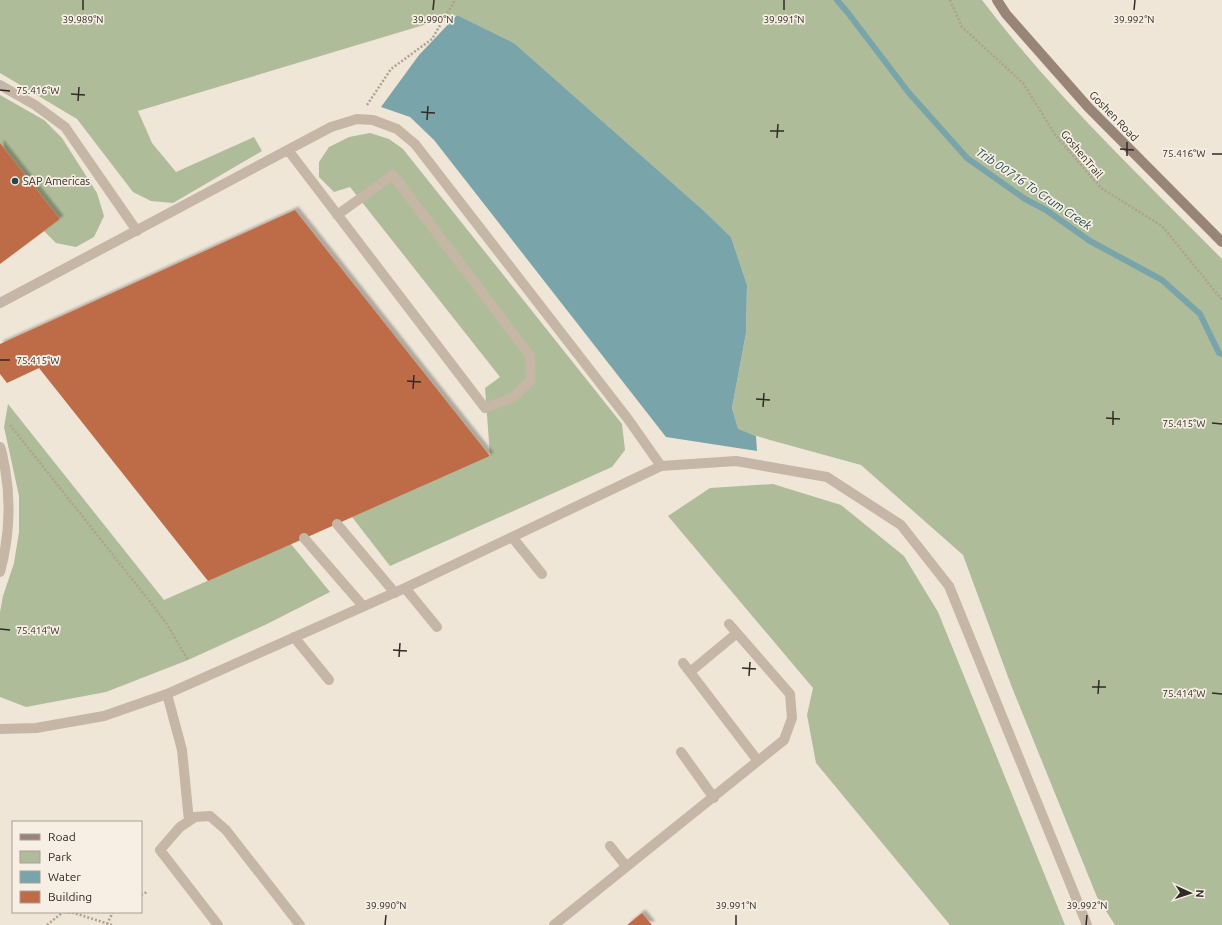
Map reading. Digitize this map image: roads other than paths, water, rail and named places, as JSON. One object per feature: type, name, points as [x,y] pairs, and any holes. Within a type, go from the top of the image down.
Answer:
[{"type":"main road","name":"Goshen Road","points":[[997,0],[1006,14],[1088,107],[1222,242]]},
{"type":"lane","points":[[0,85],[35,105],[65,127],[137,231]]},
{"type":"lane","points":[[0,303],[331,127],[357,119],[373,120],[398,129],[415,144],[624,412],[661,466]]},
{"type":"lane","points":[[288,150],[337,215],[485,408],[512,398],[530,380],[530,356],[393,175],[337,215]]},
{"type":"lane","points":[[0,447],[8,489],[8,525],[3,562],[0,572]]},
{"type":"lane","points":[[0,729],[36,728],[104,716],[167,694],[405,588],[661,466],[736,461],[827,477],[901,525],[949,586],[1087,925]]},
{"type":"lane","points":[[337,524],[395,592]]},
{"type":"lane","points":[[512,537],[542,574]]},
{"type":"lane","points":[[304,538],[363,606]]},
{"type":"lane","points":[[405,588],[437,627]]},
{"type":"lane","points":[[554,925],[626,866],[714,798],[784,740],[792,718],[790,694],[729,624]]},
{"type":"lane","points":[[690,672],[737,633]]},
{"type":"lane","points":[[294,637],[329,680]]},
{"type":"lane","points":[[683,663],[758,761]]},
{"type":"lane","points":[[167,694],[182,750],[189,821]]},
{"type":"lane","points":[[681,752],[714,798]]},
{"type":"lane","points":[[218,925],[160,850],[180,827],[195,817],[210,816],[226,830],[300,925]]},
{"type":"lane","points":[[610,846],[626,866]]},
{"type":"water","points":[[457,15],[514,43],[703,210],[731,237],[747,285],[746,333],[732,408],[738,429],[756,436],[757,451],[666,437],[434,140],[410,117],[381,107],[419,55]]},
{"type":"waterway","name":"Trib 00716 To Crum Creek","points":[[837,0],[909,93],[967,158],[1025,199],[1046,210],[1090,241],[1162,280],[1200,314],[1219,353],[1222,354]]},
{"type":"place","name":"SAP Americas","points":[[15,181]]}]
